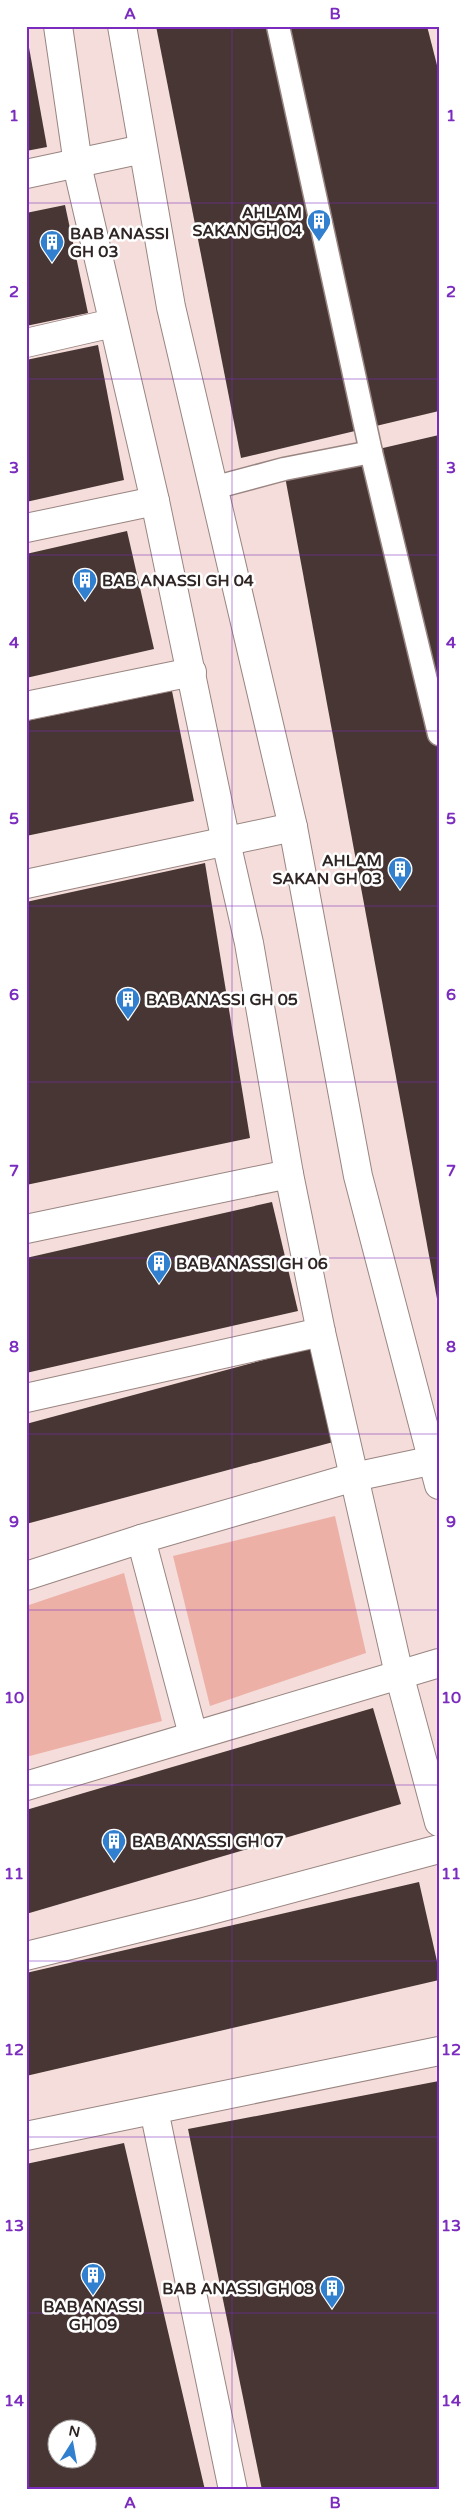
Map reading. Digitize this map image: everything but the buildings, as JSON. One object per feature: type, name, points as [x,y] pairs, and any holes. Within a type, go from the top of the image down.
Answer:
[{"type":"street","points":[[58,26],[78,162],[113,324],[156,501],[226,842],[249,943],[289,1174],[321,1332],[399,1674],[439,1822]]},
{"type":"street","points":[[26,1576],[141,1539],[354,1477],[437,1468],[358,1176],[293,827],[171,307],[122,26]]},
{"type":"street","points":[[26,174],[144,149]]},
{"type":"street","points":[[26,344],[113,324]]},
{"type":"street","points":[[26,528],[156,501]]},
{"type":"street","points":[[26,706],[192,672]]},
{"type":"street","points":[[26,884],[293,827]]},
{"type":"street","points":[[26,1229],[289,1174]]},
{"type":"street","points":[[26,1398],[321,1332]]},
{"type":"street","points":[[141,1539],[193,1735]]},
{"type":"street","points":[[26,1786],[439,1663]]},
{"type":"street","points":[[26,1956],[200,1913],[439,1849]]},
{"type":"street","points":[[26,2136],[439,2051]]},
{"type":"street","points":[[154,2110],[233,2490]]},
{"type":"lane","points":[[278,26],[371,452],[439,734]]},
{"type":"lane","points":[[213,488],[284,469],[371,452]]},
{"type":"shaded area","points":[[335,1516],[366,1653],[210,1706],[173,1556]]},
{"type":"shaded area","points":[[124,1573],[162,1721],[26,1757],[26,1606]]},
{"type":"place","name":"AHLAM SAKAN GH 04","points":[[319,242]]},
{"type":"place","name":"BAB ANASSI GH 03","points":[[52,263]]},
{"type":"place","name":"BAB ANASSI GH 04","points":[[85,601]]},
{"type":"place","name":"AHLAM SAKAN GH 03","points":[[400,890]]},
{"type":"place","name":"BAB ANASSI GH 05","points":[[128,1020]]},
{"type":"place","name":"BAB ANASSI GH 06","points":[[159,1284]]},
{"type":"place","name":"BAB ANASSI GH 07","points":[[114,1862]]},
{"type":"place","name":"BAB ANASSI GH 09","points":[[93,2296]]},
{"type":"place","name":"BAB ANASSI GH 08","points":[[332,2309]]}]
